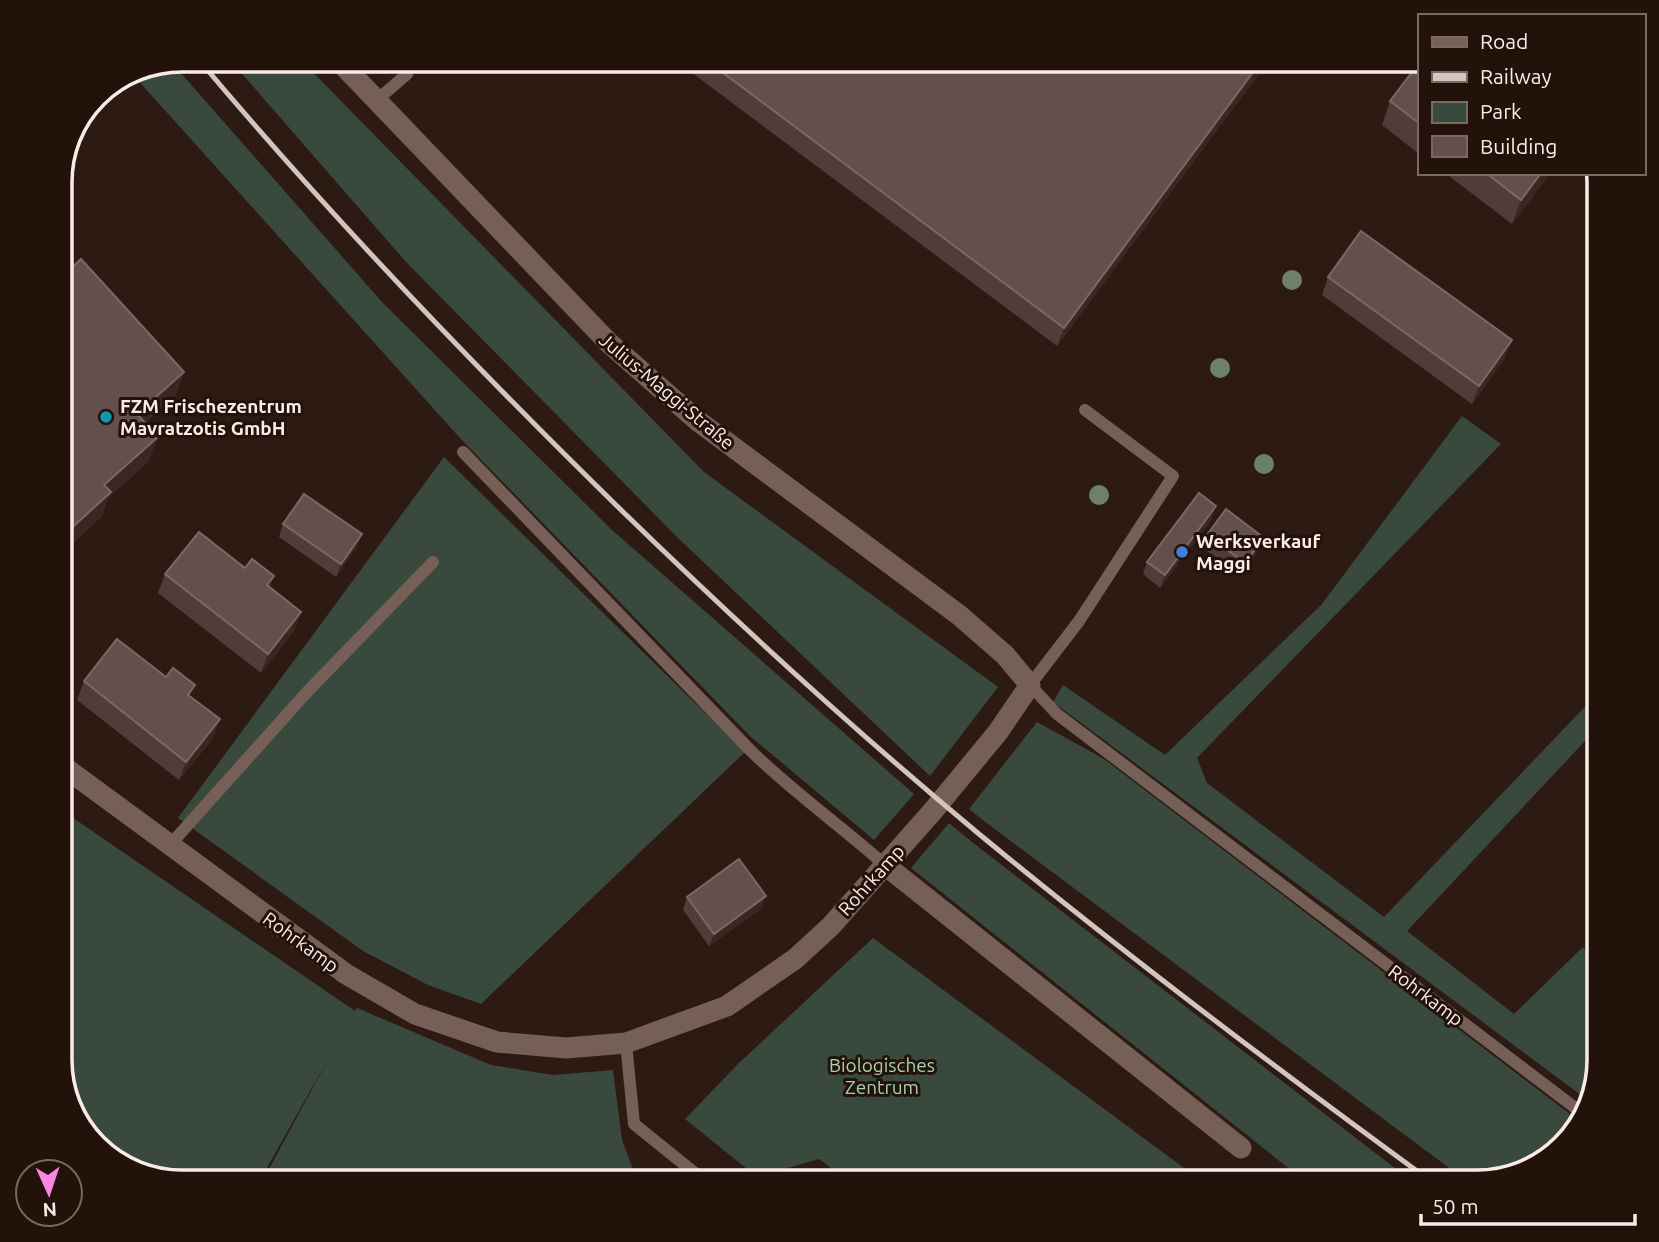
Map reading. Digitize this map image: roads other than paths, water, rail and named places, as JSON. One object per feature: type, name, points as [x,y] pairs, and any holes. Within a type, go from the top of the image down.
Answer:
[{"type":"street","name":"Julius-Maggi-Straße","points":[[350,72],[609,344],[698,421],[959,615],[1005,656],[1030,685]]},
{"type":"street","name":"Rohrkamp","points":[[72,773],[345,974],[415,1014],[497,1042],[566,1048],[626,1043],[727,1006],[795,959],[831,926],[885,865],[990,741],[1030,685]]},
{"type":"street","points":[[885,865],[1241,1148]]},
{"type":"lane","points":[[377,100],[408,72]]},
{"type":"lane","points":[[1030,685],[1079,621],[1173,476],[1085,411]]},
{"type":"lane","points":[[463,452],[751,751],[789,787],[823,811],[885,865]]},
{"type":"lane","points":[[169,846],[307,692],[433,562]]},
{"type":"lane","name":"Rohrkamp","points":[[1030,685],[1057,714],[1576,1108]]},
{"type":"lane","points":[[626,1043],[634,1124],[691,1170]]},
{"type":"railway","points":[[209,72],[299,176],[509,399],[618,507],[795,674],[932,795],[1090,924],[1416,1170]]},
{"type":"place","name":"FZM Frischezentrum Mavratzotis GmbH","points":[[106,417]]},
{"type":"place","name":"Werksverkauf Maggi","points":[[1182,552]]},
{"type":"park label","name":"Biologisches Zentrum","points":[[882,1076]]}]
